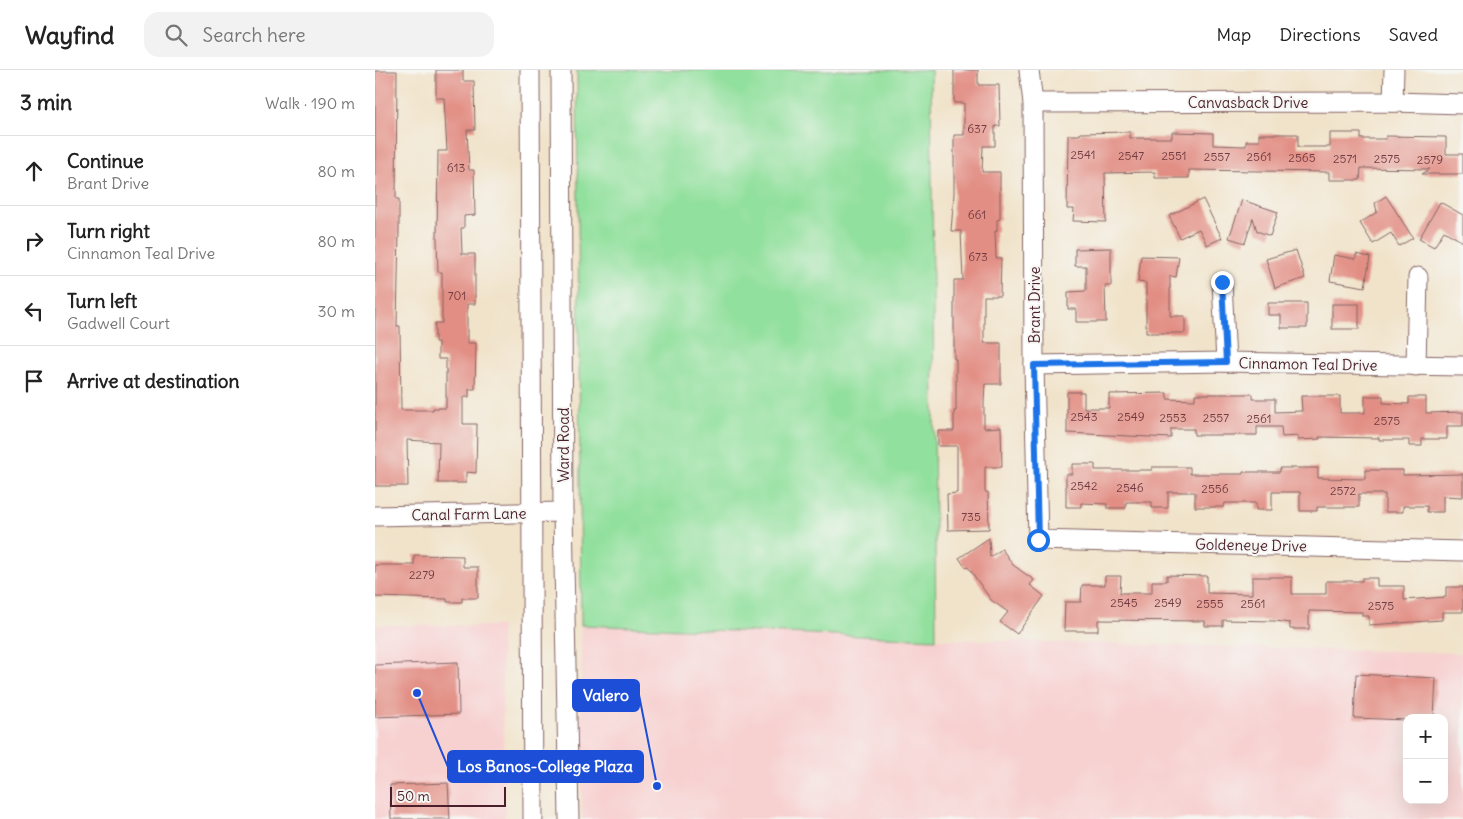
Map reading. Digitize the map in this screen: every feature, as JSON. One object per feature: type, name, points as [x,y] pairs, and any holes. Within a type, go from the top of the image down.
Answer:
[{"type":"street","points":[[529,70],[533,819]]},
{"type":"street","name":"Ward Road","points":[[561,70],[563,512],[569,819]]},
{"type":"street","name":"Brant Drive","points":[[1029,70],[1033,103],[1034,365],[1038,540]]},
{"type":"street","points":[[1393,102],[1395,70]]},
{"type":"street","name":"Canvasback Drive","points":[[1033,103],[1393,102],[1463,104]]},
{"type":"street","points":[[1416,366],[1418,277]]},
{"type":"street","points":[[1222,282],[1226,362]]},
{"type":"street","name":"Cinnamon Teal Drive","points":[[1034,365],[1226,362],[1463,366]]},
{"type":"street","name":"Canal Farm Lane","points":[[375,516],[563,512]]},
{"type":"street","name":"Goldeneye Drive","points":[[1038,540],[1463,551]]},
{"type":"shaded area","points":[[375,625],[501,626],[505,819],[375,819]]},
{"type":"shaded area","points":[[581,625],[936,639],[1463,653],[1463,819],[582,819]]},
{"type":"green space","points":[[577,70],[931,70],[936,639],[581,625]]},
{"type":"building","points":[[436,70],[463,70],[463,81],[474,81],[475,130],[467,130],[469,170],[474,170],[475,215],[464,216],[464,228],[461,228],[462,254],[475,254],[475,304],[467,304],[467,343],[476,343],[475,389],[469,389],[469,397],[463,397],[463,424],[477,424],[476,473],[466,472],[466,483],[438,483],[439,442],[407,440],[408,486],[375,486],[375,71],[397,71],[396,199],[399,199],[399,229],[397,326],[400,326],[401,410],[433,410],[433,408],[446,408],[446,359],[438,359],[438,342],[435,342],[435,323],[442,323],[442,272],[438,272],[437,238],[438,151],[447,151],[444,98],[436,98]]},
{"type":"building","points":[[954,70],[978,70],[978,85],[999,85],[1000,126],[995,126],[995,146],[983,146],[982,172],[1000,172],[1000,219],[997,220],[997,231],[995,231],[996,258],[1001,258],[1000,296],[984,296],[984,343],[1001,343],[1001,384],[985,384],[984,428],[1001,427],[1002,467],[985,467],[985,492],[988,492],[989,529],[948,530],[947,494],[957,493],[957,446],[938,446],[938,431],[954,431],[956,359],[954,359],[954,280],[963,280],[961,231],[951,231],[954,194],[954,135],[964,135],[964,103],[954,103]]},
{"type":"building","points":[[1130,132],[1130,138],[1172,138],[1172,132],[1213,133],[1213,145],[1246,146],[1246,141],[1259,141],[1259,134],[1298,134],[1298,147],[1330,147],[1330,133],[1361,133],[1361,139],[1386,139],[1386,136],[1446,137],[1446,154],[1463,154],[1463,174],[1422,174],[1430,169],[1361,168],[1360,180],[1329,180],[1329,172],[1189,170],[1189,178],[1155,178],[1155,172],[1105,173],[1106,222],[1073,221],[1074,209],[1067,209],[1068,135]]},
{"type":"building","points":[[1386,196],[1413,238],[1399,246],[1391,233],[1373,244],[1360,223],[1377,212],[1375,203]]},
{"type":"building","points":[[1203,199],[1222,238],[1207,245],[1199,229],[1180,238],[1169,216]]},
{"type":"building","points":[[1242,200],[1278,212],[1270,236],[1257,231],[1253,218],[1245,243],[1229,238]]},
{"type":"building","points":[[1440,202],[1463,215],[1463,242],[1444,231],[1434,247],[1419,239]]},
{"type":"building","points":[[1111,248],[1111,286],[1105,286],[1106,322],[1076,322],[1076,309],[1068,309],[1068,292],[1086,291],[1086,266],[1075,266],[1075,249]]},
{"type":"building","points":[[1296,250],[1305,278],[1275,288],[1266,259]]},
{"type":"building","points":[[1356,254],[1370,257],[1365,287],[1330,281],[1334,255],[1356,259]]},
{"type":"building","points":[[1141,256],[1179,257],[1176,277],[1170,276],[1170,316],[1185,316],[1185,333],[1146,333],[1146,283],[1138,282]]},
{"type":"building","points":[[1268,303],[1307,303],[1307,328],[1281,328],[1281,315],[1268,315]]},
{"type":"building","points":[[1332,304],[1359,304],[1359,329],[1332,329]]},
{"type":"building","points":[[1067,392],[1084,392],[1084,408],[1109,408],[1109,394],[1167,393],[1167,399],[1195,400],[1195,394],[1253,394],[1253,399],[1275,399],[1275,412],[1302,411],[1301,396],[1340,396],[1340,413],[1365,413],[1365,396],[1383,396],[1383,403],[1409,404],[1409,397],[1426,397],[1426,413],[1463,412],[1463,426],[1447,426],[1447,439],[1422,439],[1422,446],[1409,446],[1409,440],[1379,440],[1379,438],[1319,437],[1320,439],[1298,440],[1298,436],[1282,437],[1281,427],[1257,427],[1257,435],[1194,435],[1194,429],[1171,429],[1171,438],[1067,433]]},
{"type":"building","points":[[1072,464],[1095,464],[1095,470],[1152,470],[1152,467],[1190,467],[1190,474],[1243,474],[1243,472],[1280,472],[1280,468],[1318,468],[1318,478],[1365,479],[1365,470],[1403,470],[1403,475],[1463,474],[1463,497],[1443,496],[1443,512],[1427,512],[1427,506],[1403,506],[1403,512],[1385,512],[1385,494],[1359,494],[1359,507],[1317,507],[1317,511],[1300,511],[1300,492],[1272,492],[1272,510],[1256,510],[1256,503],[1225,503],[1224,507],[1195,507],[1195,492],[1168,492],[1168,508],[1152,508],[1152,502],[1126,502],[1126,508],[1107,508],[1107,504],[1081,503],[1081,507],[1066,507],[1066,474],[1072,474]]},
{"type":"building","points":[[989,538],[990,557],[1002,549],[1013,565],[1034,580],[1030,585],[1044,596],[1017,634],[1000,622],[1008,612],[991,600],[968,567],[966,568],[959,558]]},
{"type":"building","points":[[414,555],[463,556],[463,567],[478,567],[478,598],[462,598],[462,602],[447,602],[447,599],[375,597],[375,565],[414,565]]},
{"type":"building","points":[[1167,575],[1207,576],[1207,593],[1252,594],[1252,577],[1292,577],[1292,594],[1326,594],[1326,581],[1362,581],[1362,578],[1377,578],[1377,586],[1404,586],[1404,600],[1446,597],[1446,587],[1463,587],[1463,612],[1442,612],[1442,620],[1369,625],[1369,616],[1362,616],[1362,612],[1309,611],[1309,629],[1290,629],[1290,623],[1275,621],[1223,620],[1223,626],[1205,626],[1205,621],[1098,620],[1098,631],[1064,631],[1065,602],[1081,602],[1082,585],[1105,585],[1105,576],[1121,576],[1120,593],[1152,593],[1152,581],[1167,581]]},
{"type":"building","points":[[458,662],[459,714],[375,717],[375,665]]},
{"type":"building","points":[[1356,674],[1436,678],[1434,714],[1403,714],[1403,720],[1354,718]]},
{"type":"building","points":[[448,783],[450,819],[391,819],[390,785]]},
{"type":"place","name":"Los Banos-College Plaza","points":[[417,693]]},
{"type":"place","name":"Valero","points":[[657,786]]},
{"type":"route","points":[[1038,540],[1034,365],[1226,362],[1222,282]]}]
